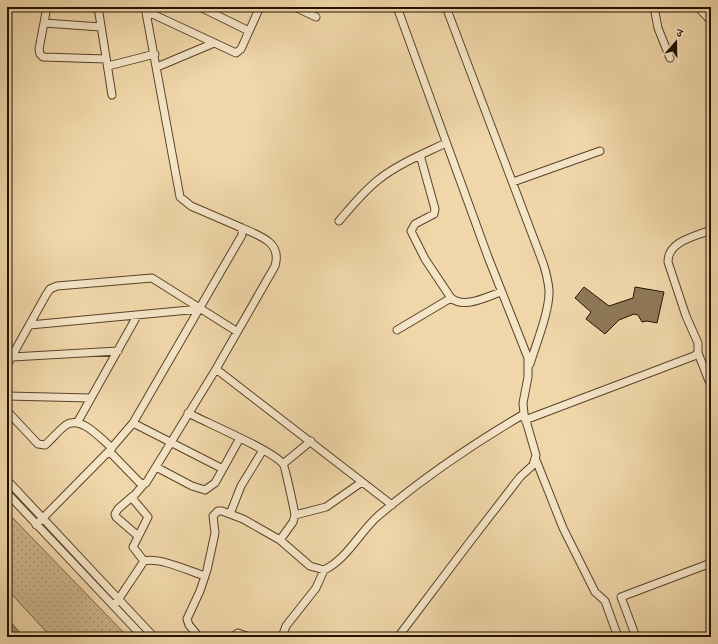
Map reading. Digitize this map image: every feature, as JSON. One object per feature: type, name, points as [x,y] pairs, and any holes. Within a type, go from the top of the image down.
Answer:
[{"type":"street","points":[[47,7],[39,49],[40,54],[43,57],[107,63],[155,54]]},
{"type":"street","points":[[134,7],[146,8],[236,53],[241,49],[260,7]]},
{"type":"street","points":[[200,7],[211,9],[249,31]]},
{"type":"street","points":[[295,7],[316,17]]},
{"type":"street","points":[[397,7],[501,292],[528,358],[529,367]]},
{"type":"street","points":[[446,7],[543,263],[549,291],[547,304],[529,367],[523,403],[524,417],[536,455],[536,460],[563,528],[595,592],[606,601],[618,637]]},
{"type":"street","points":[[654,7],[658,28],[670,58]]},
{"type":"street","points":[[698,7],[711,21]]},
{"type":"street","points":[[98,8],[112,95]]},
{"type":"street","points":[[138,536],[116,517],[115,514],[118,509],[144,484],[156,467],[216,369],[275,266],[278,258],[277,250],[271,243],[242,228],[192,206],[180,197],[146,8]]},
{"type":"street","points":[[44,23],[101,27]]},
{"type":"street","points":[[157,67],[214,43]]},
{"type":"street","points":[[339,221],[362,195],[393,169],[446,143]]},
{"type":"street","points":[[513,182],[600,151]]},
{"type":"street","points":[[420,155],[435,209],[430,217],[412,226],[411,235],[451,298],[461,304],[501,292]]},
{"type":"street","points":[[36,525],[110,450],[133,423],[148,399],[176,347],[241,240],[242,228]]},
{"type":"street","points":[[711,230],[676,244],[668,255],[668,262],[683,309],[698,343],[698,353],[711,386]]},
{"type":"street","points":[[7,366],[46,295],[50,289],[57,286],[152,278],[236,332]]},
{"type":"street","points":[[398,330],[451,298]]},
{"type":"street","points":[[30,326],[200,309]]},
{"type":"street","points":[[77,423],[137,316]]},
{"type":"street","points":[[12,357],[118,351]]},
{"type":"street","points":[[282,637],[286,626],[316,588],[324,570],[340,560],[374,519],[392,504],[473,446],[524,417],[694,356],[698,353]]},
{"type":"street","points":[[216,369],[392,504]]},
{"type":"street","points":[[7,396],[90,398]]},
{"type":"street","points":[[7,411],[35,442],[41,445],[48,442],[71,422],[77,423],[88,429],[110,450],[139,482],[144,484]]},
{"type":"street","points":[[188,413],[263,450],[283,464],[295,515],[291,525],[280,540]]},
{"type":"street","points":[[133,423],[223,470]]},
{"type":"street","points":[[156,467],[192,486],[205,490],[215,483],[240,438]]},
{"type":"street","points":[[283,464],[311,441]]},
{"type":"street","points":[[230,514],[241,486],[263,450]]},
{"type":"street","points":[[398,637],[469,543],[536,460]]},
{"type":"street","points":[[7,480],[116,603],[143,637]]},
{"type":"street","points":[[295,515],[326,507],[362,482]]},
{"type":"street","points":[[7,493],[36,525],[116,603],[154,637]]},
{"type":"street","points":[[132,496],[133,500],[148,517],[133,547],[144,561]]},
{"type":"street","points":[[199,637],[189,625],[187,619],[205,576],[215,533],[213,516],[218,511],[230,514],[266,530],[280,540],[302,561],[317,569],[324,570]]},
{"type":"street","points":[[116,603],[144,561],[159,561],[205,576]]},
{"type":"street","points":[[636,637],[621,597],[711,563]]},
{"type":"street","points":[[232,637],[238,633],[243,633],[249,637]]},
{"type":"shaded area","points":[[7,512],[128,637],[51,637],[7,589]]},
{"type":"water","points":[[7,618],[24,637],[7,637]]},
{"type":"building","points":[[584,287],[609,306],[633,298],[635,287],[664,292],[657,323],[647,321],[642,322],[638,315],[634,314],[619,320],[605,334],[586,319],[591,312],[575,298]]}]
